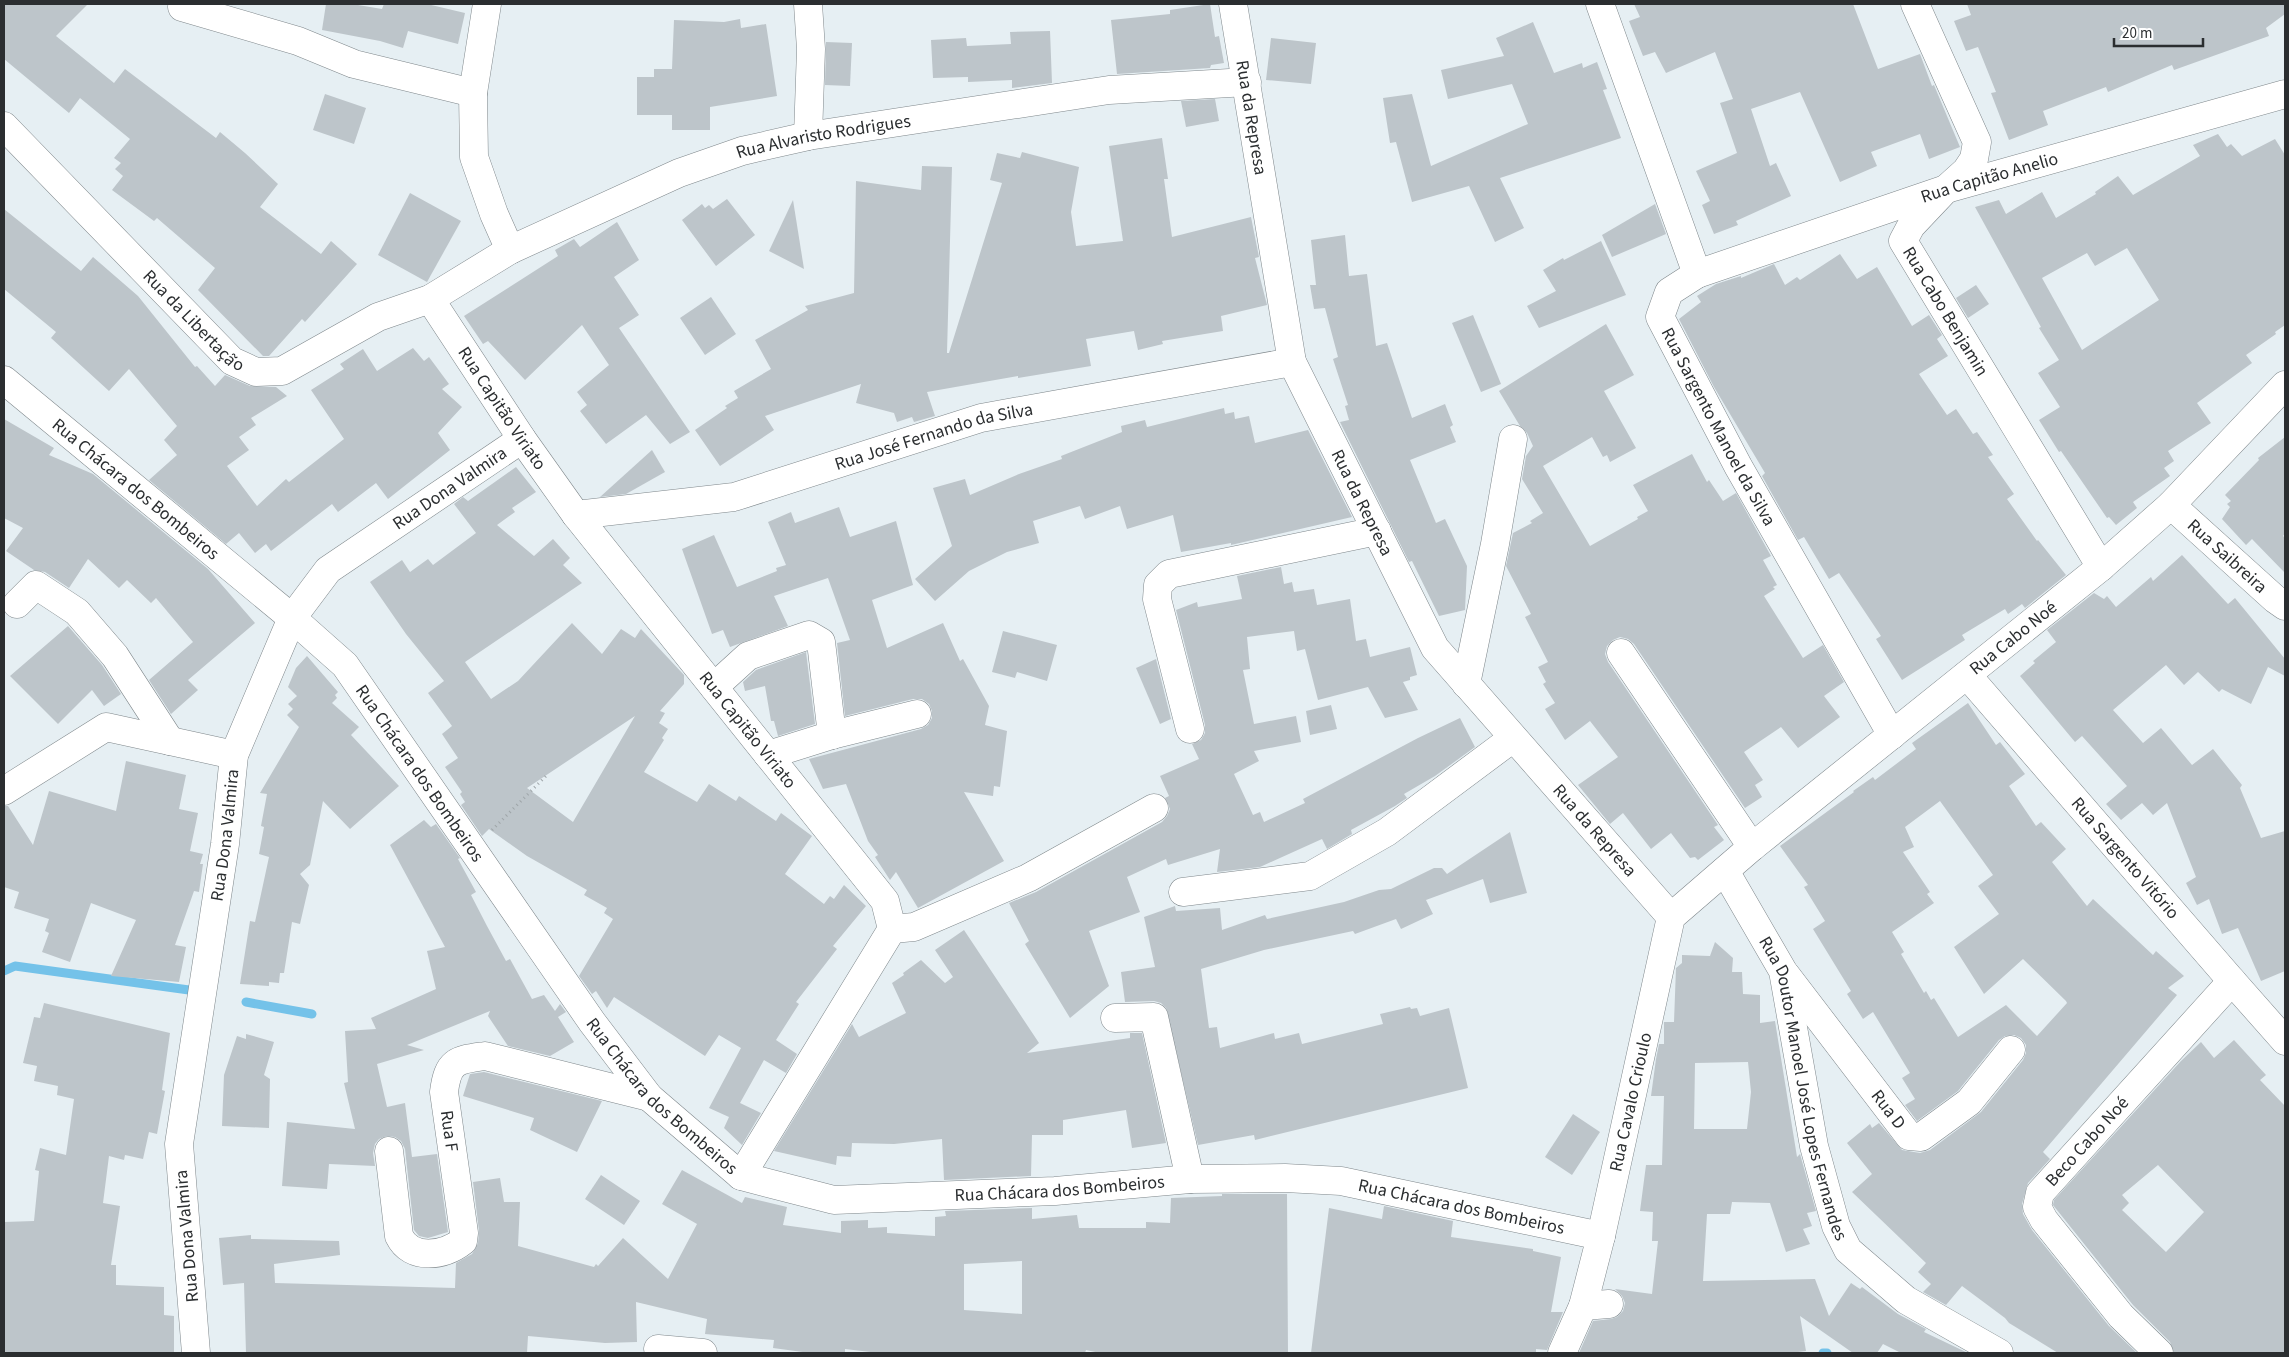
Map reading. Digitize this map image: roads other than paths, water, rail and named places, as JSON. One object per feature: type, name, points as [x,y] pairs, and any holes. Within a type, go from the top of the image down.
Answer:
[{"type":"street","points":[[487,4],[473,94],[474,157],[494,214],[510,250]]},
{"type":"street","points":[[808,4],[811,49],[808,136]]},
{"type":"street","name":"Rua da Represa","points":[[1233,4],[1292,362],[1435,648],[1671,917]]},
{"type":"street","points":[[1600,4],[1697,274]]},
{"type":"street","name":"Rua Cabo Benjamin","points":[[1915,4],[1977,142],[1974,160],[1966,171],[1911,226],[1903,241],[2101,567]]},
{"type":"street","points":[[182,7],[298,41],[354,64],[473,94]]},
{"type":"street","name":"Rua Alvaristo Rodrigues","points":[[430,299],[510,250],[679,173],[742,151],[808,136],[1109,90],[1247,82]]},
{"type":"street","name":"Rua Capitão Anelio","points":[[1697,274],[1946,189],[2285,94]]},
{"type":"street","name":"Rua da Libertação","points":[[4,126],[232,361],[256,372],[282,371],[378,318],[430,299]]},
{"type":"street","name":"Rua Sargento Manoel da Silva","points":[[1697,274],[1669,292],[1660,317],[1738,466],[1892,735]]},
{"type":"street","name":"Rua Capitão Viriato","points":[[430,299],[522,439],[576,514],[885,901],[892,928]]},
{"type":"street","name":"Rua José Fernando da Silva","points":[[576,514],[734,497],[981,418],[1292,362]]},
{"type":"street","name":"Rua Chácara dos Bombeiros","points":[[4,380],[345,664],[592,1022],[649,1097],[741,1176],[834,1200],[1055,1191],[1190,1179],[1285,1178],[1341,1181],[1601,1236]]},
{"type":"street","name":"Rua Cabo Noé","points":[[1725,871],[1752,847],[2101,567],[2171,505],[2285,385]]},
{"type":"street","name":"Rua Dona Valmira","points":[[196,1353],[179,1144],[225,844],[234,755],[292,618],[328,570],[522,439]]},
{"type":"street","points":[[1466,684],[1495,544],[1513,439]]},
{"type":"street","name":"Rua Saibreira","points":[[2171,505],[2285,606]]},
{"type":"street","points":[[1190,729],[1157,599],[1158,585],[1169,574],[1377,531]]},
{"type":"street","points":[[17,604],[36,585],[77,612],[115,656],[170,741]]},
{"type":"street","points":[[714,687],[748,656],[809,635],[821,642],[832,735]]},
{"type":"street","points":[[1621,653],[1752,847]]},
{"type":"street","name":"Rua Sargento Vitório","points":[[1967,675],[2285,1040]]},
{"type":"street","points":[[768,755],[832,735],[917,714]]},
{"type":"street","points":[[4,790],[106,727],[234,755]]},
{"type":"street","points":[[1183,892],[1310,876],[1387,832],[1514,738]]},
{"type":"street","points":[[741,1176],[892,928],[914,927],[1028,878],[1154,808]]},
{"type":"street","points":[[1671,917],[1725,871]]},
{"type":"street","name":"Rua Doutor Manoel José Lopes Fernandes","points":[[1725,871],[1783,972],[1814,1146],[1836,1226],[1848,1250],[1906,1300],[1999,1353]]},
{"type":"street","name":"Rua Cavalo Crioulo","points":[[1562,1353],[1582,1306],[1601,1236],[1671,917]]},
{"type":"street","name":"Rua D","points":[[1783,972],[1909,1136],[1921,1137],[1969,1102],[2011,1050]]},
{"type":"street","name":"Beco Cabo Noé","points":[[2159,1353],[2121,1316],[2044,1220],[2037,1207],[2040,1193],[2232,981]]},
{"type":"street","points":[[1115,1018],[1154,1017],[1190,1179]]},
{"type":"street","name":"Rua F","points":[[389,1151],[399,1236],[403,1245],[410,1251],[441,1254],[463,1242],[464,1233],[444,1092],[446,1074],[459,1060],[485,1056],[649,1097]]},
{"type":"street","points":[[1582,1306],[1609,1304]]},
{"type":"street","points":[[658,1349],[703,1353]]},
{"type":"waterway","points":[[4,971],[15,966],[189,990]]},
{"type":"waterway","points":[[246,1002],[312,1014]]}]
